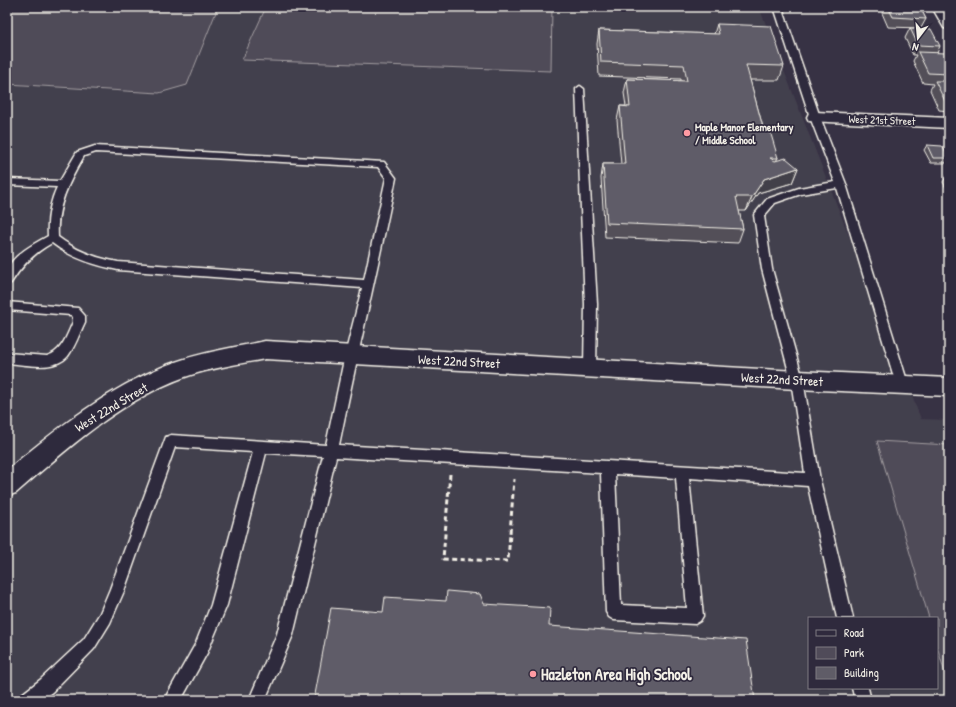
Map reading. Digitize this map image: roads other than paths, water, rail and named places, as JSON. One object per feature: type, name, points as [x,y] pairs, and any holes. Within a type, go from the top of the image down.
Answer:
[{"type":"street","points":[[939,7],[949,24]]},
{"type":"street","name":"West 21st Street","points":[[815,117],[949,123]]},
{"type":"street","name":"West 22nd Street","points":[[7,485],[72,430],[132,391],[176,371],[220,359],[265,350],[590,369],[949,387]]},
{"type":"lane","points":[[778,7],[815,117],[841,184],[902,384]]},
{"type":"lane","points":[[580,89],[591,304],[590,369]]},
{"type":"lane","points":[[257,700],[285,636],[331,452],[351,355],[369,284],[391,178],[381,164],[95,149],[80,154],[58,195],[52,224],[53,238],[62,246],[74,253],[98,262],[118,266],[369,284]]},
{"type":"lane","points":[[7,182],[63,184]]},
{"type":"lane","points":[[841,184],[799,190],[771,201],[759,215],[767,269],[797,380],[813,480],[845,617]]},
{"type":"lane","points":[[7,280],[21,258],[32,248],[53,238]]},
{"type":"lane","points":[[7,306],[74,311],[79,316],[79,322],[64,352],[57,358],[47,361],[7,358]]},
{"type":"lane","points":[[28,700],[46,686],[89,644],[105,618],[118,591],[171,441],[331,452],[813,480]]},
{"type":"lane","points":[[172,700],[202,648],[219,605],[261,447]]},
{"type":"lane","points":[[608,468],[614,612],[695,616],[682,472]]},
{"type":"lane","points":[[860,689],[863,700]]},
{"type":"place","name":"Maple Manor Elementary / Middle School","points":[[687,133]]},
{"type":"place","name":"Hazleton Area High School","points":[[533,674]]}]
